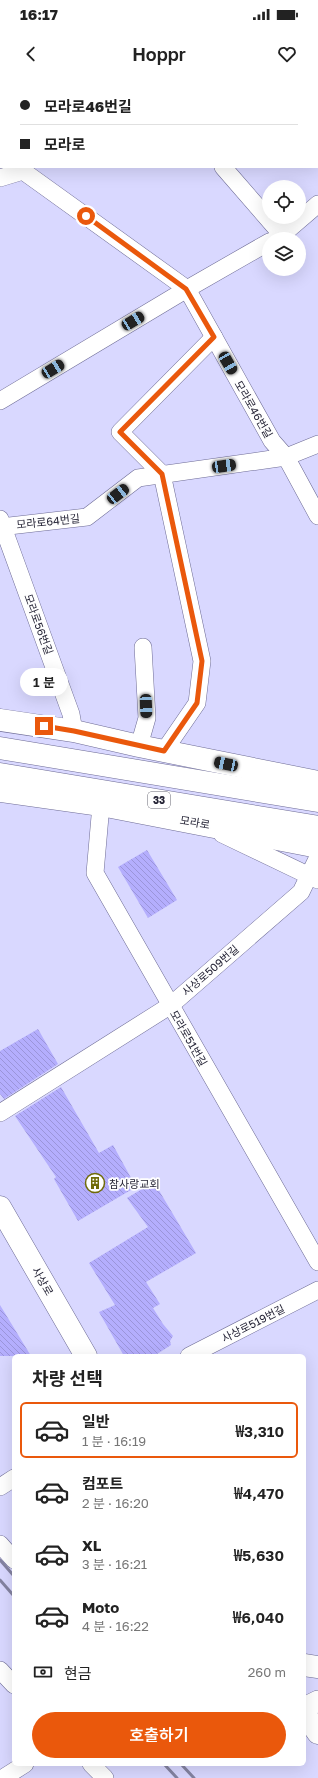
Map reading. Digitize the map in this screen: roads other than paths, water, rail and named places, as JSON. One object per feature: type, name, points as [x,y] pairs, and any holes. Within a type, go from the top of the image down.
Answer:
[{"type":"main road","points":[[0,720],[74,731],[139,746],[318,782]]},
{"type":"main road","name":"33","points":[[0,748],[318,800]]},
{"type":"main road","name":"모라로","points":[[0,774],[318,827]]},
{"type":"main road","name":"모라로","points":[[0,791],[101,805],[201,823],[318,847]]},
{"type":"main road","name":"사상로","points":[[0,1207],[85,1354]]},
{"type":"main road","points":[[306,1665],[318,1667]]},
{"type":"main road","points":[[306,1716],[318,1733]]},
{"type":"street","points":[[224,168],[270,232]]},
{"type":"street","name":"모라로46번길","points":[[0,178],[25,169],[186,289],[272,441],[286,457],[318,516]]},
{"type":"street","points":[[284,232],[318,204]]},
{"type":"street","points":[[0,401],[186,289],[262,246]]},
{"type":"street","points":[[164,751],[197,703],[202,661],[162,474],[120,432],[214,337]]},
{"type":"street","name":"모라로64번길","points":[[1,524],[87,517],[138,478],[286,457],[318,444]]},
{"type":"street","name":"모라로56번길","points":[[1,524],[72,714],[74,731]]},
{"type":"street","points":[[139,746],[147,718],[143,646]]},
{"type":"street","name":"모라로51번길","points":[[101,805],[95,873],[318,1262]]},
{"type":"street","points":[[201,823],[313,878]]},
{"type":"street","name":"사상로509번길","points":[[0,1113],[170,1005],[301,892],[313,878],[318,857]]},
{"type":"street","name":"사상로519번길","points":[[193,1354],[318,1290]]},
{"type":"street","points":[[0,1487],[12,1479]]},
{"type":"street","points":[[0,1544],[12,1558]]},
{"type":"street","points":[[0,1670],[12,1683]]},
{"type":"street","points":[[306,1707],[318,1701]]},
{"type":"street","points":[[3,1778],[22,1766]]},
{"type":"street","points":[[93,1766],[105,1778]]},
{"type":"railway","points":[[0,1560],[12,1574]]},
{"type":"railway","points":[[0,1580],[12,1594]]},
{"type":"railway","points":[[166,1766],[177,1778]]},
{"type":"railway","points":[[183,1766],[194,1778]]},
{"type":"place","name":"참사랑교회","points":[[95,1183]]}]
